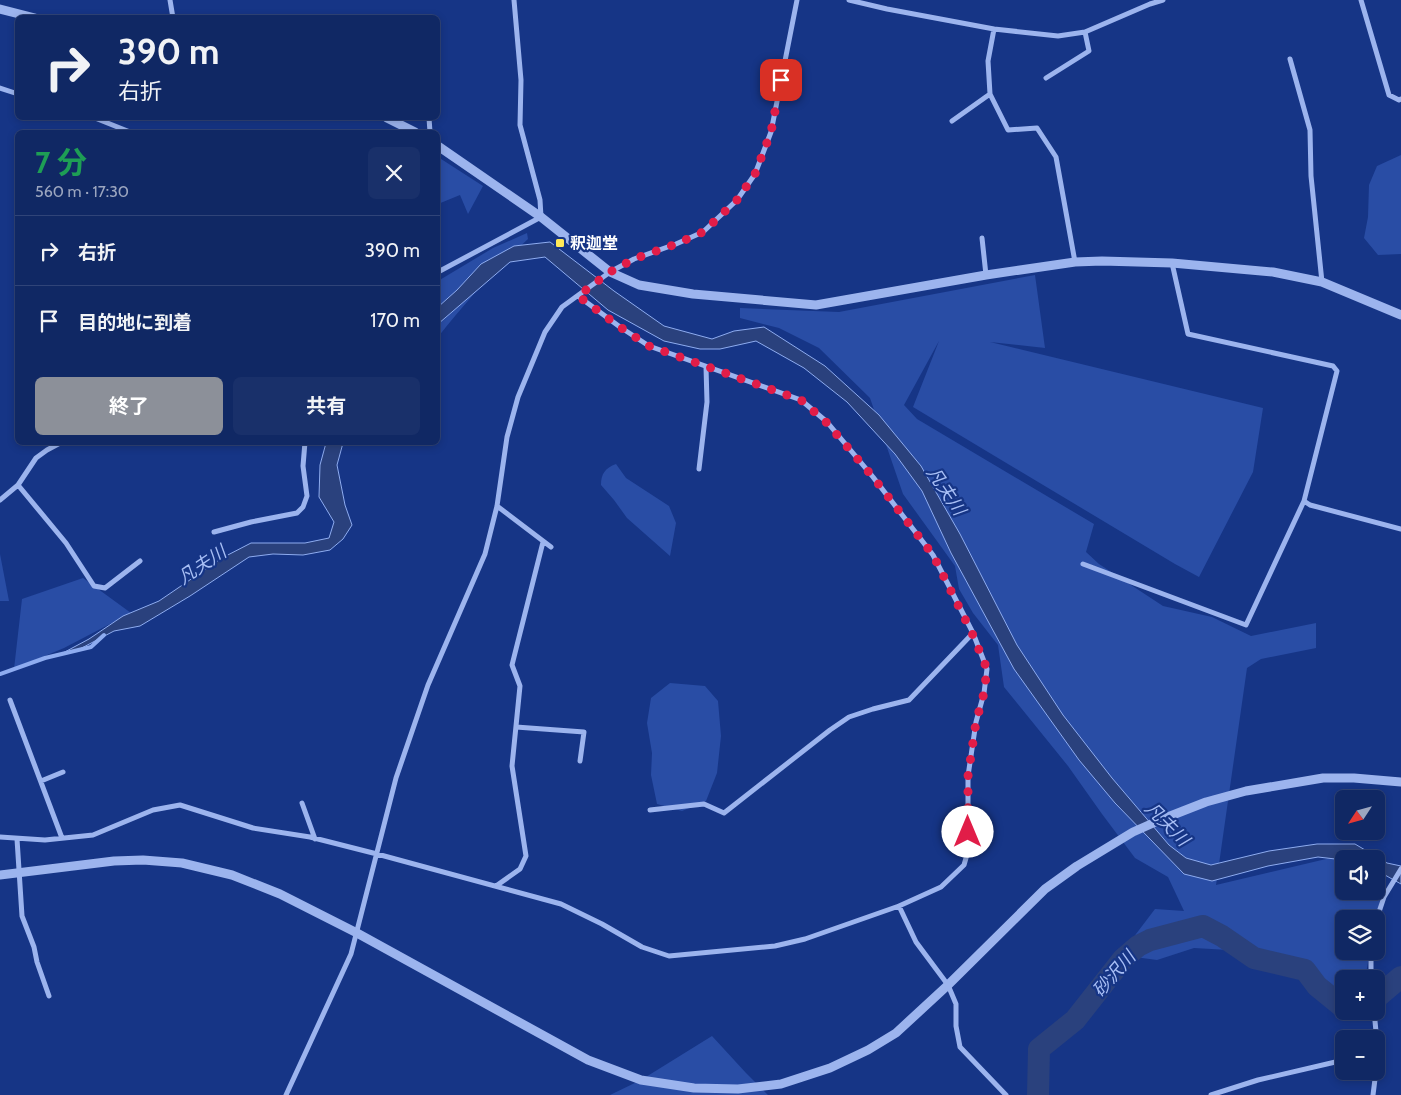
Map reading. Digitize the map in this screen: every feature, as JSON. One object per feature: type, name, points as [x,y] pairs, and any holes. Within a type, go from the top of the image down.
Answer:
[{"type":"street","points":[[170,0],[173,15]]},
{"type":"street","points":[[514,0],[520,80],[520,125],[540,200],[541,217]]},
{"type":"street","points":[[286,1095],[351,954],[396,778],[428,685],[485,554],[497,506],[506,437],[518,397],[545,332],[562,307],[610,272],[634,259],[703,232],[737,200],[755,174],[771,132],[797,0]]},
{"type":"street","points":[[849,0],[994,29],[1058,36],[1086,32],[1163,0]]},
{"type":"street","points":[[1361,0],[1389,95],[1399,100],[1401,99]]},
{"type":"street","points":[[0,9],[23,15]]},
{"type":"street","points":[[994,29],[988,61],[990,94],[1008,130],[1037,128],[1056,157],[1075,262]]},
{"type":"street","points":[[1046,78],[1089,51],[1086,32]]},
{"type":"street","points":[[1290,59],[1310,130],[1311,176],[1322,282]]},
{"type":"street","points":[[0,88],[15,93]]},
{"type":"street","points":[[952,121],[990,94]]},
{"type":"street","points":[[99,120],[125,130]]},
{"type":"street","points":[[392,120],[411,130]]},
{"type":"street","points":[[440,147],[541,217],[610,272],[640,285],[693,294],[816,305],[986,275],[1075,262],[1172,263],[1273,272],[1322,282],[1401,315]]},
{"type":"street","points":[[440,271],[541,217]]},
{"type":"street","points":[[982,238],[986,275]]},
{"type":"street","points":[[1083,564],[1246,625],[1304,501],[1337,371],[1333,366],[1188,334],[1172,263]]},
{"type":"street","points":[[0,838],[45,840],[93,835],[153,810],[180,805],[253,828],[315,839],[377,854],[561,904],[642,946],[669,956],[775,946],[805,939],[899,906],[941,887],[964,865],[968,851],[968,776],[976,722],[984,693],[987,669],[972,633],[933,555],[873,477],[826,422],[801,400],[649,346],[578,296]]},
{"type":"street","points":[[699,469],[707,402],[706,367]]},
{"type":"street","points":[[0,500],[18,485],[36,458],[56,445]]},
{"type":"street","points":[[214,532],[297,513],[303,507],[307,496],[302,466],[305,445]]},
{"type":"street","points":[[18,485],[66,543],[94,586],[105,588],[140,561]]},
{"type":"street","points":[[1304,501],[1310,505],[1401,529]]},
{"type":"street","points":[[497,506],[551,548]]},
{"type":"street","points":[[496,886],[520,869],[526,856],[512,766],[520,686],[512,665],[543,542]]},
{"type":"street","points":[[650,810],[704,804],[724,814],[830,730],[850,717],[909,700],[972,633]]},
{"type":"street","points":[[10,700],[62,838]]},
{"type":"street","points":[[516,727],[584,732],[580,762]]},
{"type":"street","points":[[41,781],[63,772]]},
{"type":"street","points":[[0,875],[114,861],[143,860],[182,863],[232,875],[280,894],[357,933],[588,1060],[641,1080],[694,1088],[738,1089],[781,1084],[830,1068],[868,1050],[896,1033],[948,985],[1045,888],[1133,832],[1206,802],[1246,791],[1323,778],[1354,778],[1401,782]]},
{"type":"street","points":[[302,803],[315,839]]},
{"type":"street","points":[[17,839],[22,916],[49,996]]},
{"type":"street","points":[[1380,910],[1384,897],[1401,869]]},
{"type":"street","points":[[899,906],[916,942],[948,985],[956,1004],[956,1026],[960,1047],[1006,1095]]},
{"type":"street","points":[[1211,1095],[1258,1080],[1335,1062]]},
{"type":"street","points":[[1373,1095],[1375,1080]]},
{"type":"shaded area","points":[[1401,155],[1401,254],[1378,255],[1364,238],[1368,217],[1369,185],[1377,166]]},
{"type":"shaded area","points":[[440,158],[483,186],[468,214],[460,195],[440,203]]},
{"type":"shaded area","points":[[527,233],[528,239],[481,286],[440,335],[440,280],[493,248]]},
{"type":"shaded area","points":[[550,242],[664,326],[712,339],[734,331],[764,327],[825,366],[879,415],[921,466],[960,534],[1017,645],[1063,715],[1112,778],[1169,845],[1186,858],[1211,865],[1269,851],[1317,844],[1355,844],[1365,850],[1335,850],[1335,859],[1318,857],[1268,866],[1212,881],[1184,874],[1115,803],[1079,760],[1014,669],[951,553],[922,491],[895,454],[847,402],[804,368],[756,341],[720,349],[700,349],[664,341],[608,310],[545,257],[510,262],[440,322],[440,305],[481,264],[514,246]]},
{"type":"shaded area","points":[[1035,275],[1045,348],[990,342],[1263,408],[1253,472],[1199,577],[913,407],[939,341],[904,405],[917,419],[1094,524],[1086,552],[1099,564],[1163,606],[1212,617],[1251,636],[1316,623],[1316,648],[1261,659],[1247,668],[1216,885],[1335,857],[1335,900],[1380,900],[1378,910],[1335,910],[1335,960],[1368,960],[1367,970],[1335,970],[1335,1003],[1321,976],[1276,959],[1246,951],[1194,948],[1157,960],[1120,955],[1155,909],[1184,911],[1168,877],[1135,858],[1068,766],[1004,687],[998,645],[973,613],[959,589],[955,566],[903,494],[870,398],[819,348],[779,328],[740,318],[740,308],[839,312]]},
{"type":"shaded area","points":[[325,445],[342,445],[337,465],[345,505],[352,525],[343,539],[330,550],[303,555],[273,554],[249,557],[140,626],[114,631],[76,651],[61,654],[89,639],[123,616],[159,601],[222,558],[251,543],[305,543],[329,538],[334,522],[319,497],[320,465]]},
{"type":"shaded area","points":[[616,464],[626,478],[669,506],[676,523],[670,556],[627,518],[601,485],[604,472]]},
{"type":"shaded area","points":[[0,554],[9,601],[0,601]]},
{"type":"shaded area","points":[[83,578],[131,613],[64,648],[14,669],[22,599]]},
{"type":"shaded area","points":[[670,683],[705,686],[718,701],[721,736],[717,773],[706,801],[682,811],[657,804],[651,775],[652,753],[647,723],[651,698]]},
{"type":"shaded area","points":[[1385,862],[1401,866],[1401,884],[1385,875]]},
{"type":"shaded area","points":[[712,1036],[768,1095],[610,1095],[641,1080]]},
{"type":"waterway","name":"凡夫川","points":[[0,674],[45,658],[91,647],[104,635]]},
{"type":"waterway","name":"砂沢川","points":[[1038,1095],[1039,1049],[1075,1020],[1123,959],[1138,946],[1150,940],[1203,926],[1222,936],[1254,958],[1305,970],[1317,986],[1335,1001]]},
{"type":"waterway","name":"砂沢川","points":[[1385,990],[1401,977]]},
{"type":"place","name":"釈迦堂","points":[[560,243]]},
{"type":"route","points":[[781,80],[771,132],[755,174],[737,200],[703,232],[634,259],[610,272],[578,296],[649,346],[801,400],[826,422],[873,477],[933,555],[972,633],[987,669],[984,693],[976,722],[968,776],[968,832]]}]
